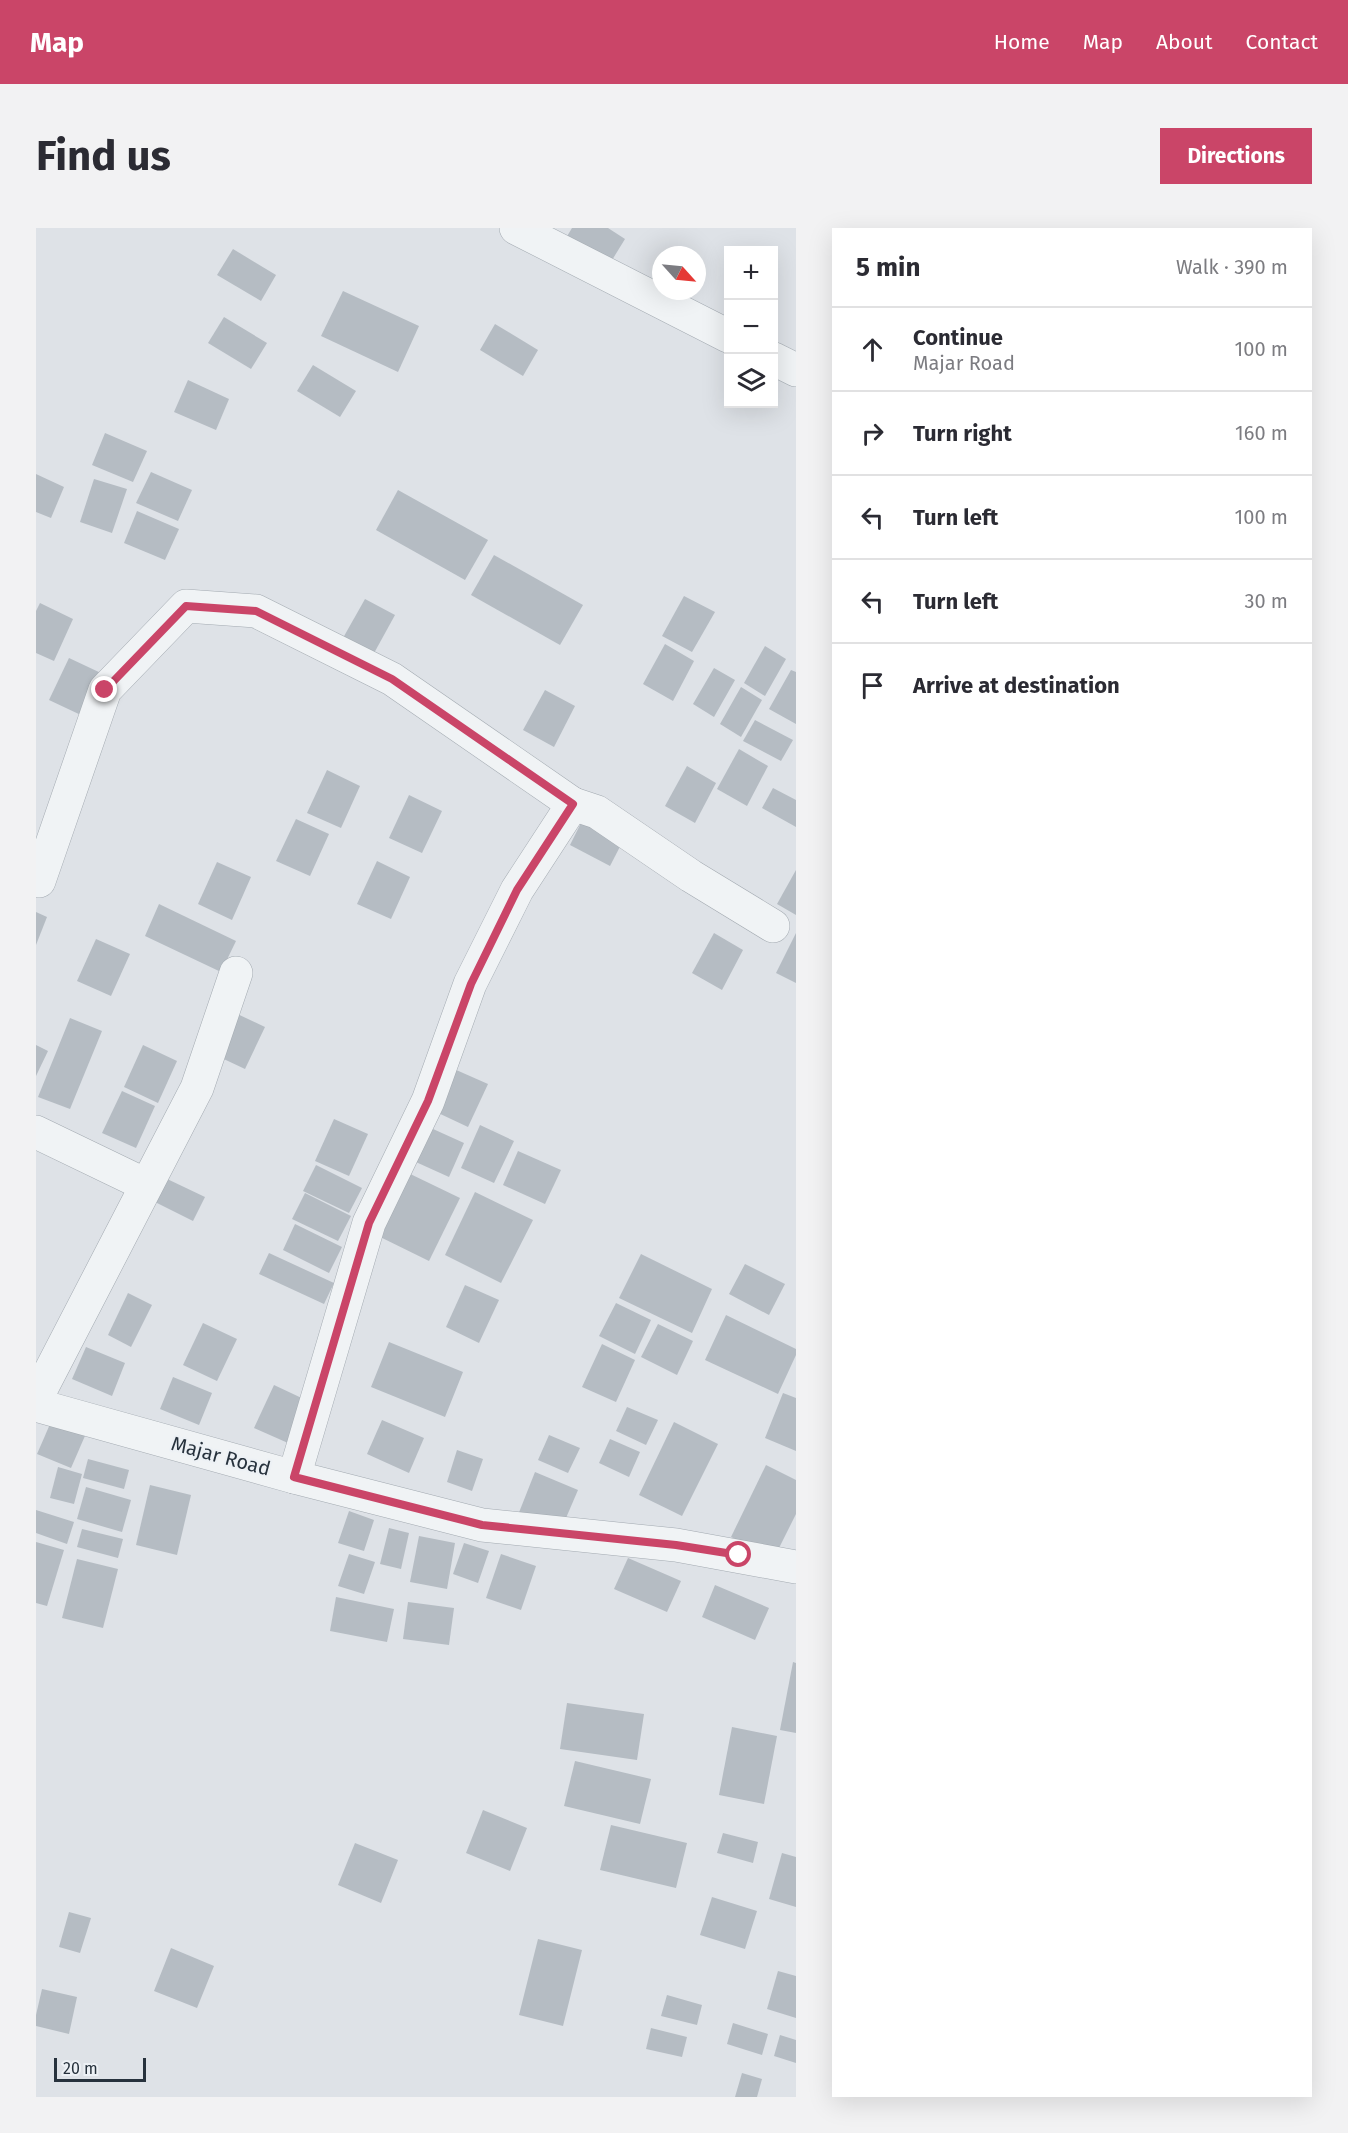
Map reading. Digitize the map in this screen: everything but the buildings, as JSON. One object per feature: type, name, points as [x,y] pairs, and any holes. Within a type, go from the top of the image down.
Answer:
[{"type":"street","points":[[516,228],[724,333]]},
{"type":"street","points":[[778,361],[796,370]]},
{"type":"street","points":[[39,881],[105,690],[186,606],[256,611],[392,679],[573,804],[597,812],[691,876],[773,926]]},
{"type":"street","points":[[294,1477],[369,1223],[428,1101],[476,974],[517,890],[573,804]]},
{"type":"street","points":[[36,1399],[197,1088],[236,973]]},
{"type":"street","points":[[36,1132],[146,1185]]},
{"type":"street","name":"Majar Road","points":[[36,1405],[294,1477],[482,1525],[676,1545],[796,1567]]},
{"type":"route","points":[[105,690],[186,606],[256,611],[392,679],[573,804],[517,890],[471,984],[428,1101],[369,1223],[294,1477],[482,1525],[676,1545],[739,1555]]}]
